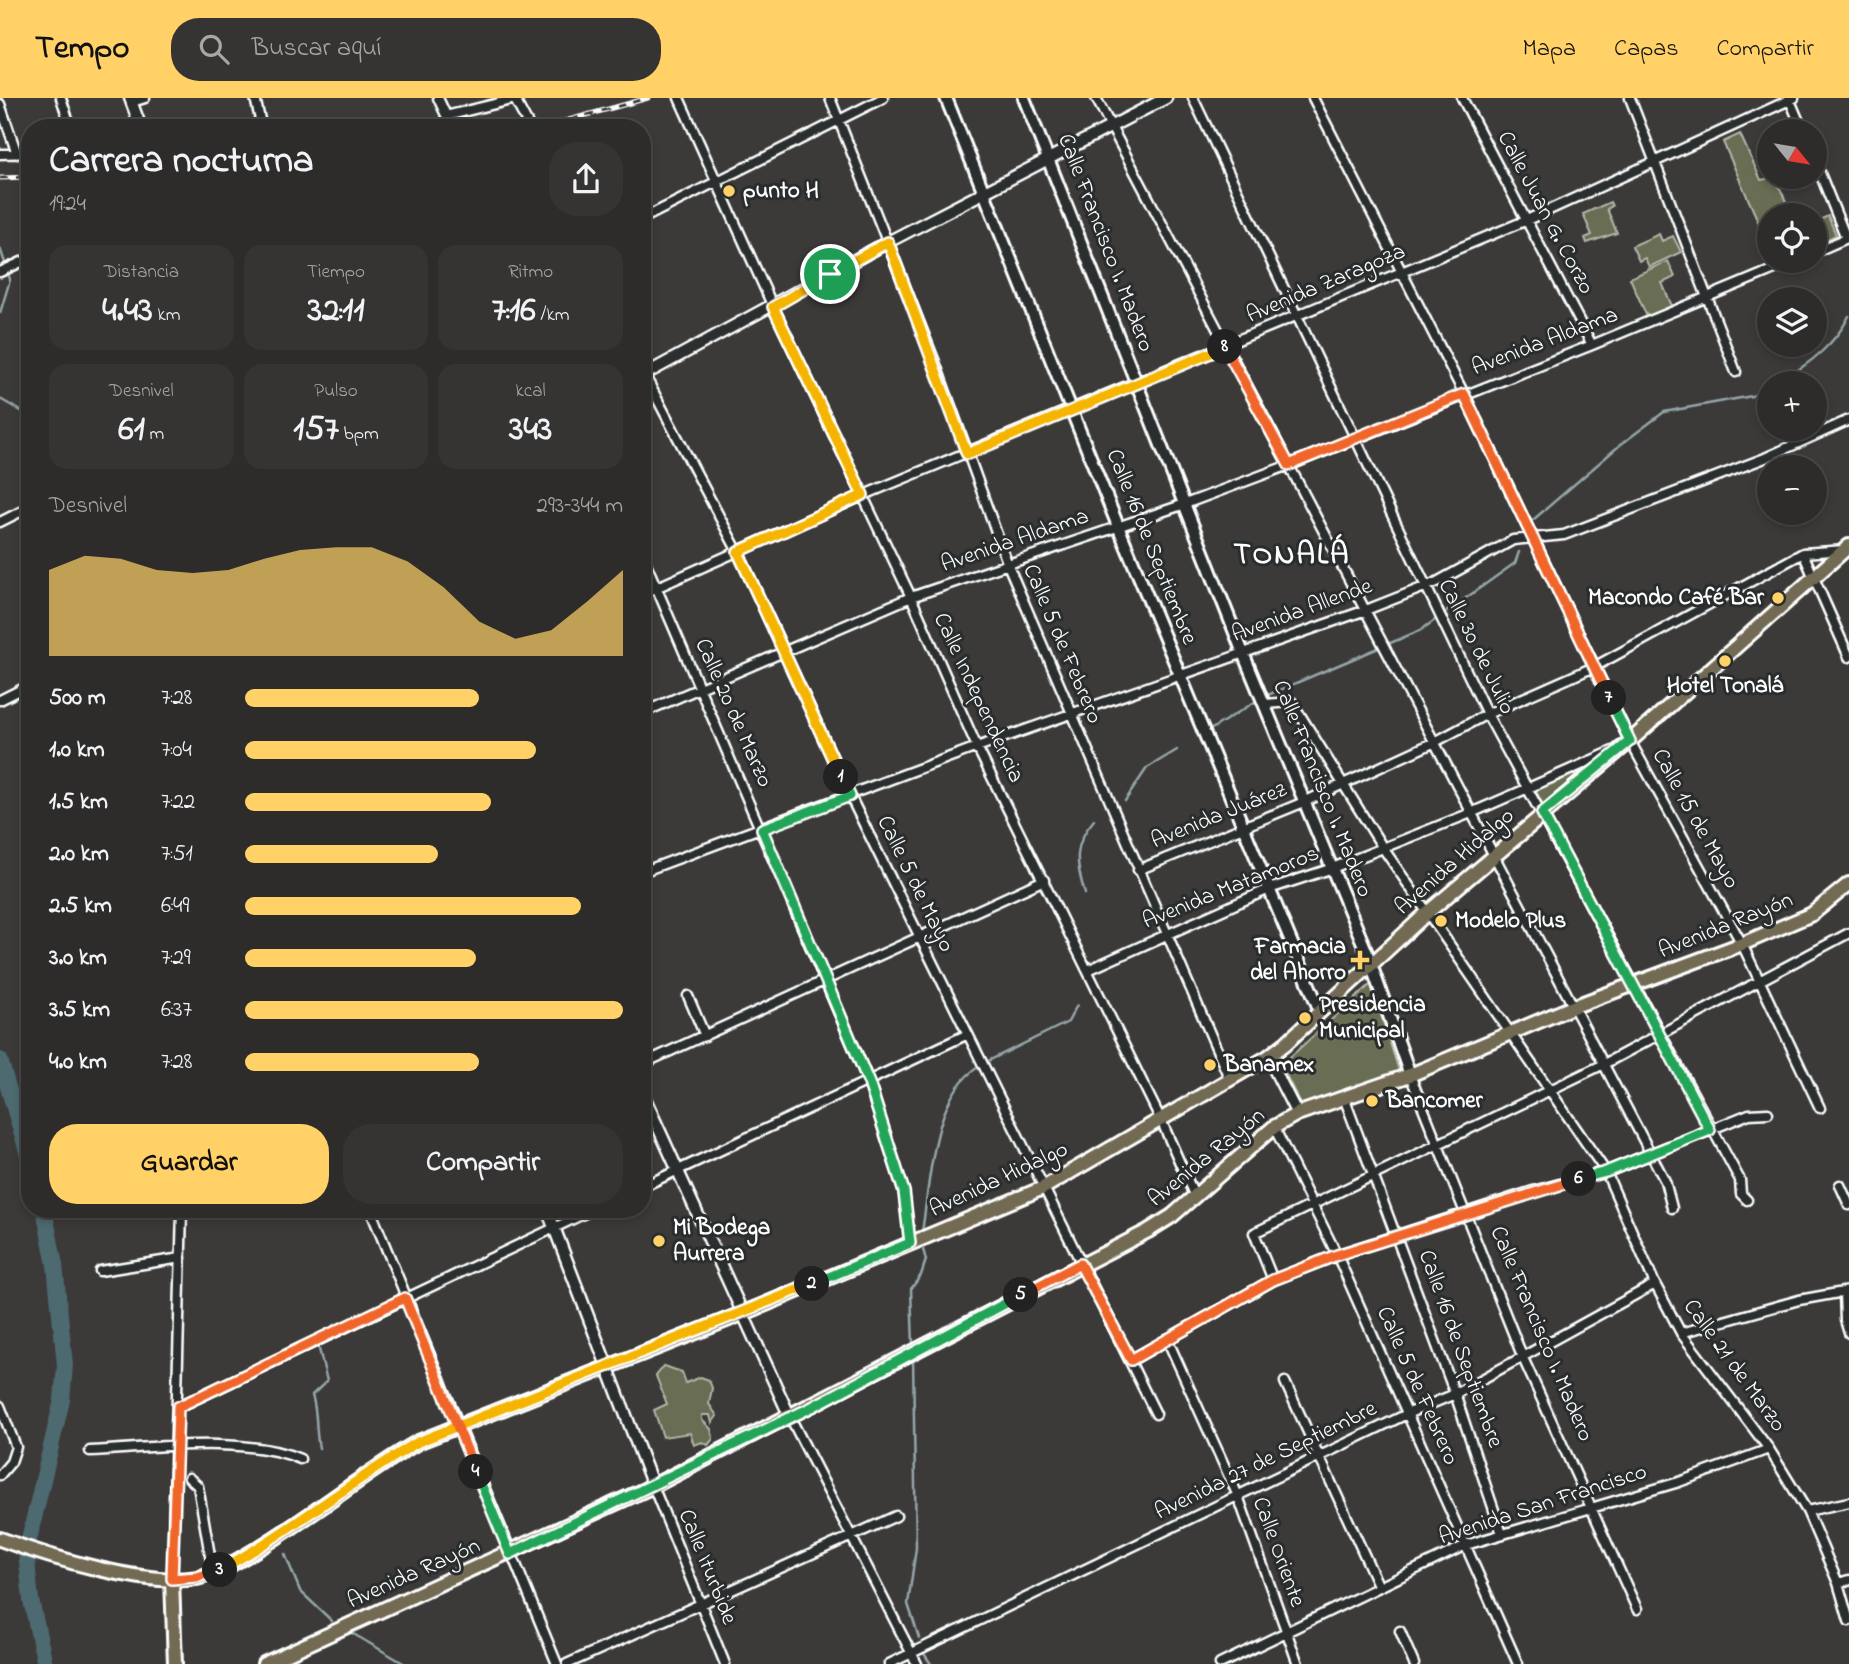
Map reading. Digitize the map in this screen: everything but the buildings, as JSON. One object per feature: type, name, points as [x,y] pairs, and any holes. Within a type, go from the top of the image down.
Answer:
[{"type":"main road","name":"Calle 16 de Septiembre","points":[[946,98],[1118,526],[1320,1010]]},
{"type":"main road","name":"Calle Francisco I. Madero","points":[[1024,98],[1243,653],[1371,964],[1409,1075]]},
{"type":"main road","name":"Avenida Hidalgo","points":[[4,1537],[63,1558],[135,1576],[172,1579],[213,1573],[274,1539],[376,1467],[418,1442],[741,1314],[1043,1188],[1268,1057],[1427,913],[1626,744],[1847,548]]},
{"type":"main road","name":"Avenida Rayón","points":[[264,1664],[510,1554],[653,1486],[790,1418],[1080,1264],[1148,1231],[1195,1197],[1274,1127],[1297,1115],[1345,1100],[1576,1006],[1742,944],[1812,914],[1849,884]]},
{"type":"main road","points":[[172,1579],[175,1664]]},
{"type":"street","points":[[61,98],[68,119]]},
{"type":"street","points":[[138,119],[131,100],[145,98]]},
{"type":"street","points":[[255,98],[260,119]]},
{"type":"street","points":[[438,98],[448,119]]},
{"type":"street","points":[[446,116],[516,98],[526,119]]},
{"type":"street","name":"Calle Independencia","points":[[679,98],[773,307],[911,597],[977,747],[1045,880],[1161,1120],[1195,1197]]},
{"type":"street","name":"Calle 5 de Febrero","points":[[830,98],[888,242],[1008,565],[1165,936],[1230,1080]]},
{"type":"street","points":[[651,214],[883,98]]},
{"type":"street","points":[[1096,98],[1471,813],[1576,1006],[1665,1181],[1672,1208]]},
{"type":"street","points":[[651,370],[773,307],[888,242],[1166,98]]},
{"type":"street","name":"Calle 30 de Julio","points":[[1193,98],[1487,714],[1661,1034],[1710,1130],[1740,1180],[1741,1194],[1747,1200]]},
{"type":"street","name":"Calle 15 de Mayo","points":[[1313,98],[1536,540],[1626,744],[1742,944],[1820,1108]]},
{"type":"street","points":[[1630,98],[1736,372]]},
{"type":"street","name":"Calle Juan G. Corzo","points":[[1467,99],[1592,345]]},
{"type":"street","points":[[1791,99],[1798,119]]},
{"type":"street","name":"Avenida Zaragoza","points":[[651,590],[863,495],[1402,274],[1791,99]]},
{"type":"street","points":[[0,104],[17,153]]},
{"type":"street","points":[[0,155],[21,153]]},
{"type":"street","points":[[1827,189],[1847,237],[1827,246]]},
{"type":"street","points":[[2,270],[21,262]]},
{"type":"street","name":"Avenida Aldama","points":[[651,709],[911,597],[1185,504],[1289,465],[1766,273]]},
{"type":"street","name":"Calle 5 de Mayo","points":[[651,389],[738,552],[850,796],[1156,1414]]},
{"type":"street","name":"Avenida Allende","points":[[651,869],[977,747],[1366,610],[1425,587],[1513,540],[1521,537],[1536,540],[1564,535],[1765,458],[1849,419]]},
{"type":"street","points":[[0,522],[21,512]]},
{"type":"street","points":[[1847,548],[1803,553],[1849,657]]},
{"type":"street","name":"Avenida Juárez","points":[[1138,870],[1343,785],[1435,742],[1487,714],[1594,667],[1803,553]]},
{"type":"street","name":"Calle 20 de Marzo","points":[[651,574],[869,1083],[904,1192],[911,1242]]},
{"type":"street","points":[[0,700],[21,690]]},
{"type":"street","points":[[1264,702],[1291,701],[1383,848],[1511,1032]]},
{"type":"street","name":"Avenida Matamoros","points":[[1088,970],[1269,889],[1331,869],[1471,813],[1626,744]]},
{"type":"street","points":[[651,1060],[921,939],[1045,880]]},
{"type":"street","points":[[1273,1280],[1254,1233],[1375,1177],[1604,1064],[1849,933]]},
{"type":"street","points":[[688,996],[705,1036]]},
{"type":"street","name":"Calle 21 de Marzo","points":[[1511,1032],[1606,1172],[1655,1284],[1681,1333],[1769,1449],[1807,1511],[1838,1583],[1849,1621]]},
{"type":"street","points":[[651,1183],[869,1083],[968,1034]]},
{"type":"street","points":[[1268,1057],[1297,1115]]},
{"type":"street","name":"Calle Francisco I. Madero","points":[[1409,1075],[1523,1358],[1637,1609]]},
{"type":"street","name":"Calle 16 de Septiembre","points":[[1345,1100],[1455,1394],[1502,1534]]},
{"type":"street","points":[[651,1112],[790,1418],[917,1664]]},
{"type":"street","points":[[1131,1360],[1273,1280],[1337,1255],[1533,1191],[1606,1172],[1749,1114],[1768,1114]]},
{"type":"street","name":"Calle 5 de Febrero","points":[[1274,1127],[1314,1205],[1409,1413],[1518,1664]]},
{"type":"street","points":[[1840,1185],[1849,1205]]},
{"type":"street","points":[[172,1579],[183,1218]]},
{"type":"street","points":[[374,1218],[557,1664]]},
{"type":"street","name":"Calle Iturbide","points":[[550,1218],[653,1486],[725,1664]]},
{"type":"street","points":[[178,1407],[574,1218]]},
{"type":"street","points":[[100,1271],[181,1258]]},
{"type":"street","name":"Avenida 27 de Septiembre","points":[[889,1664],[1409,1413],[1455,1394],[1655,1284]]},
{"type":"street","points":[[1681,1333],[1799,1300],[1847,1292],[1844,1320],[1849,1333]]},
{"type":"street","name":"Calle Oriente","points":[[1167,1339],[1238,1496],[1298,1664]]},
{"type":"street","points":[[1285,1382],[1379,1587]]},
{"type":"street","points":[[0,1406],[16,1447],[11,1462],[0,1475]]},
{"type":"street","points":[[90,1451],[176,1447],[278,1450],[300,1460]]},
{"type":"street","name":"Avenida San Francisco","points":[[1220,1664],[1466,1545],[1679,1482],[1769,1449]]},
{"type":"street","points":[[189,1478],[198,1486],[213,1573]]},
{"type":"street","points":[[1807,1511],[1849,1502]]},
{"type":"street","points":[[567,1664],[896,1516]]},
{"type":"street","points":[[1838,1583],[1849,1580]]},
{"type":"street","points":[[1401,1631],[1414,1664]]},
{"type":"green space","points":[[1740,134],[1757,171],[1757,189],[1780,189],[1787,203],[1757,203],[1757,219],[1723,142]]},
{"type":"green space","points":[[1610,202],[1612,206],[1607,209],[1617,233],[1587,243],[1585,238],[1592,235],[1583,214]]},
{"type":"green space","points":[[1827,216],[1836,235],[1827,239]]},
{"type":"green space","points":[[1659,234],[1662,241],[1673,236],[1681,252],[1649,267],[1645,258],[1639,261],[1632,246]]},
{"type":"green space","points":[[1668,261],[1675,277],[1662,283],[1672,306],[1647,317],[1630,278]]},
{"type":"green space","points":[[1575,774],[1578,777],[1545,808],[1535,790]]},
{"type":"green space","points":[[1371,984],[1400,1074],[1303,1109],[1281,1065]]},
{"type":"green space","points":[[664,1366],[682,1372],[686,1383],[701,1377],[709,1380],[712,1388],[709,1404],[717,1416],[712,1423],[710,1415],[702,1415],[702,1420],[711,1429],[713,1439],[708,1445],[702,1442],[694,1445],[690,1433],[663,1437],[654,1410],[667,1404],[656,1376]]},
{"type":"waterway","points":[[0,248],[6,266]]},
{"type":"waterway","points":[[0,313],[10,280],[8,272]]},
{"type":"waterway","points":[[1795,371],[1818,355],[1836,337],[1849,316]]},
{"type":"waterway","points":[[1533,520],[1620,445],[1664,412],[1757,393]]},
{"type":"waterway","points":[[0,399],[21,411]]},
{"type":"waterway","points":[[1263,697],[1421,630],[1515,563],[1519,552]]},
{"type":"waterway","points":[[1210,730],[1258,700]]},
{"type":"waterway","points":[[1125,801],[1147,768],[1177,750]]},
{"type":"waterway","points":[[1085,894],[1078,864],[1079,847],[1094,820]]},
{"type":"waterway","points":[[986,1062],[1068,1022],[1077,1005]]},
{"type":"waterway","points":[[0,1060],[21,1131]]},
{"type":"waterway","points":[[922,1232],[931,1165],[943,1117],[952,1096],[964,1079],[980,1066]]},
{"type":"waterway","points":[[45,1664],[31,1600],[26,1552],[62,1400],[65,1365],[55,1265],[46,1218]]},
{"type":"waterway","points":[[913,1346],[911,1289],[921,1275],[926,1260],[921,1242]]},
{"type":"waterway","points":[[319,1349],[327,1381],[312,1395],[319,1448]]},
{"type":"waterway","points":[[913,1357],[916,1548],[908,1604],[919,1638]]},
{"type":"waterway","points":[[285,1554],[300,1591],[332,1621]]},
{"type":"waterway","points":[[350,1632],[405,1664]]},
{"type":"waterway","points":[[923,1652],[931,1664]]},
{"type":"railway","points":[[572,119],[648,98]]},
{"type":"railway","points":[[0,178],[21,177]]},
{"type":"place","name":"punto H","points":[[729,191]]},
{"type":"place","name":"Macondo Café Bar","points":[[1778,598]]},
{"type":"place","name":"Hotel Tonalá","points":[[1725,661]]},
{"type":"place","name":"Modelo Plus","points":[[1441,921]]},
{"type":"place","name":"Farmacia del Ahorro","points":[[1360,960]]},
{"type":"place","name":"Presidencia Municipal","points":[[1305,1018]]},
{"type":"place","name":"Banamex","points":[[1210,1065]]},
{"type":"place","name":"Bancomer","points":[[1372,1101]]},
{"type":"place","name":"Mi Bodega Aurrera","points":[[659,1241]]},
{"type":"district","name":"TONALÁ","points":[[1292,556]]},
{"type":"route","points":[[830,274],[773,307],[863,495],[738,552],[850,796],[762,829],[869,1083],[904,1192],[910,1243],[741,1314],[457,1426],[418,1442],[376,1467],[329,1502],[247,1555],[213,1573],[172,1579],[173,1489],[178,1407],[405,1298],[457,1426],[510,1554],[812,1407],[1080,1264],[1131,1360],[1273,1280],[1337,1255],[1533,1191],[1606,1172],[1710,1130],[1542,813],[1630,741],[1464,394],[1289,465],[1227,346],[967,454],[935,362],[888,242],[830,274]]}]
